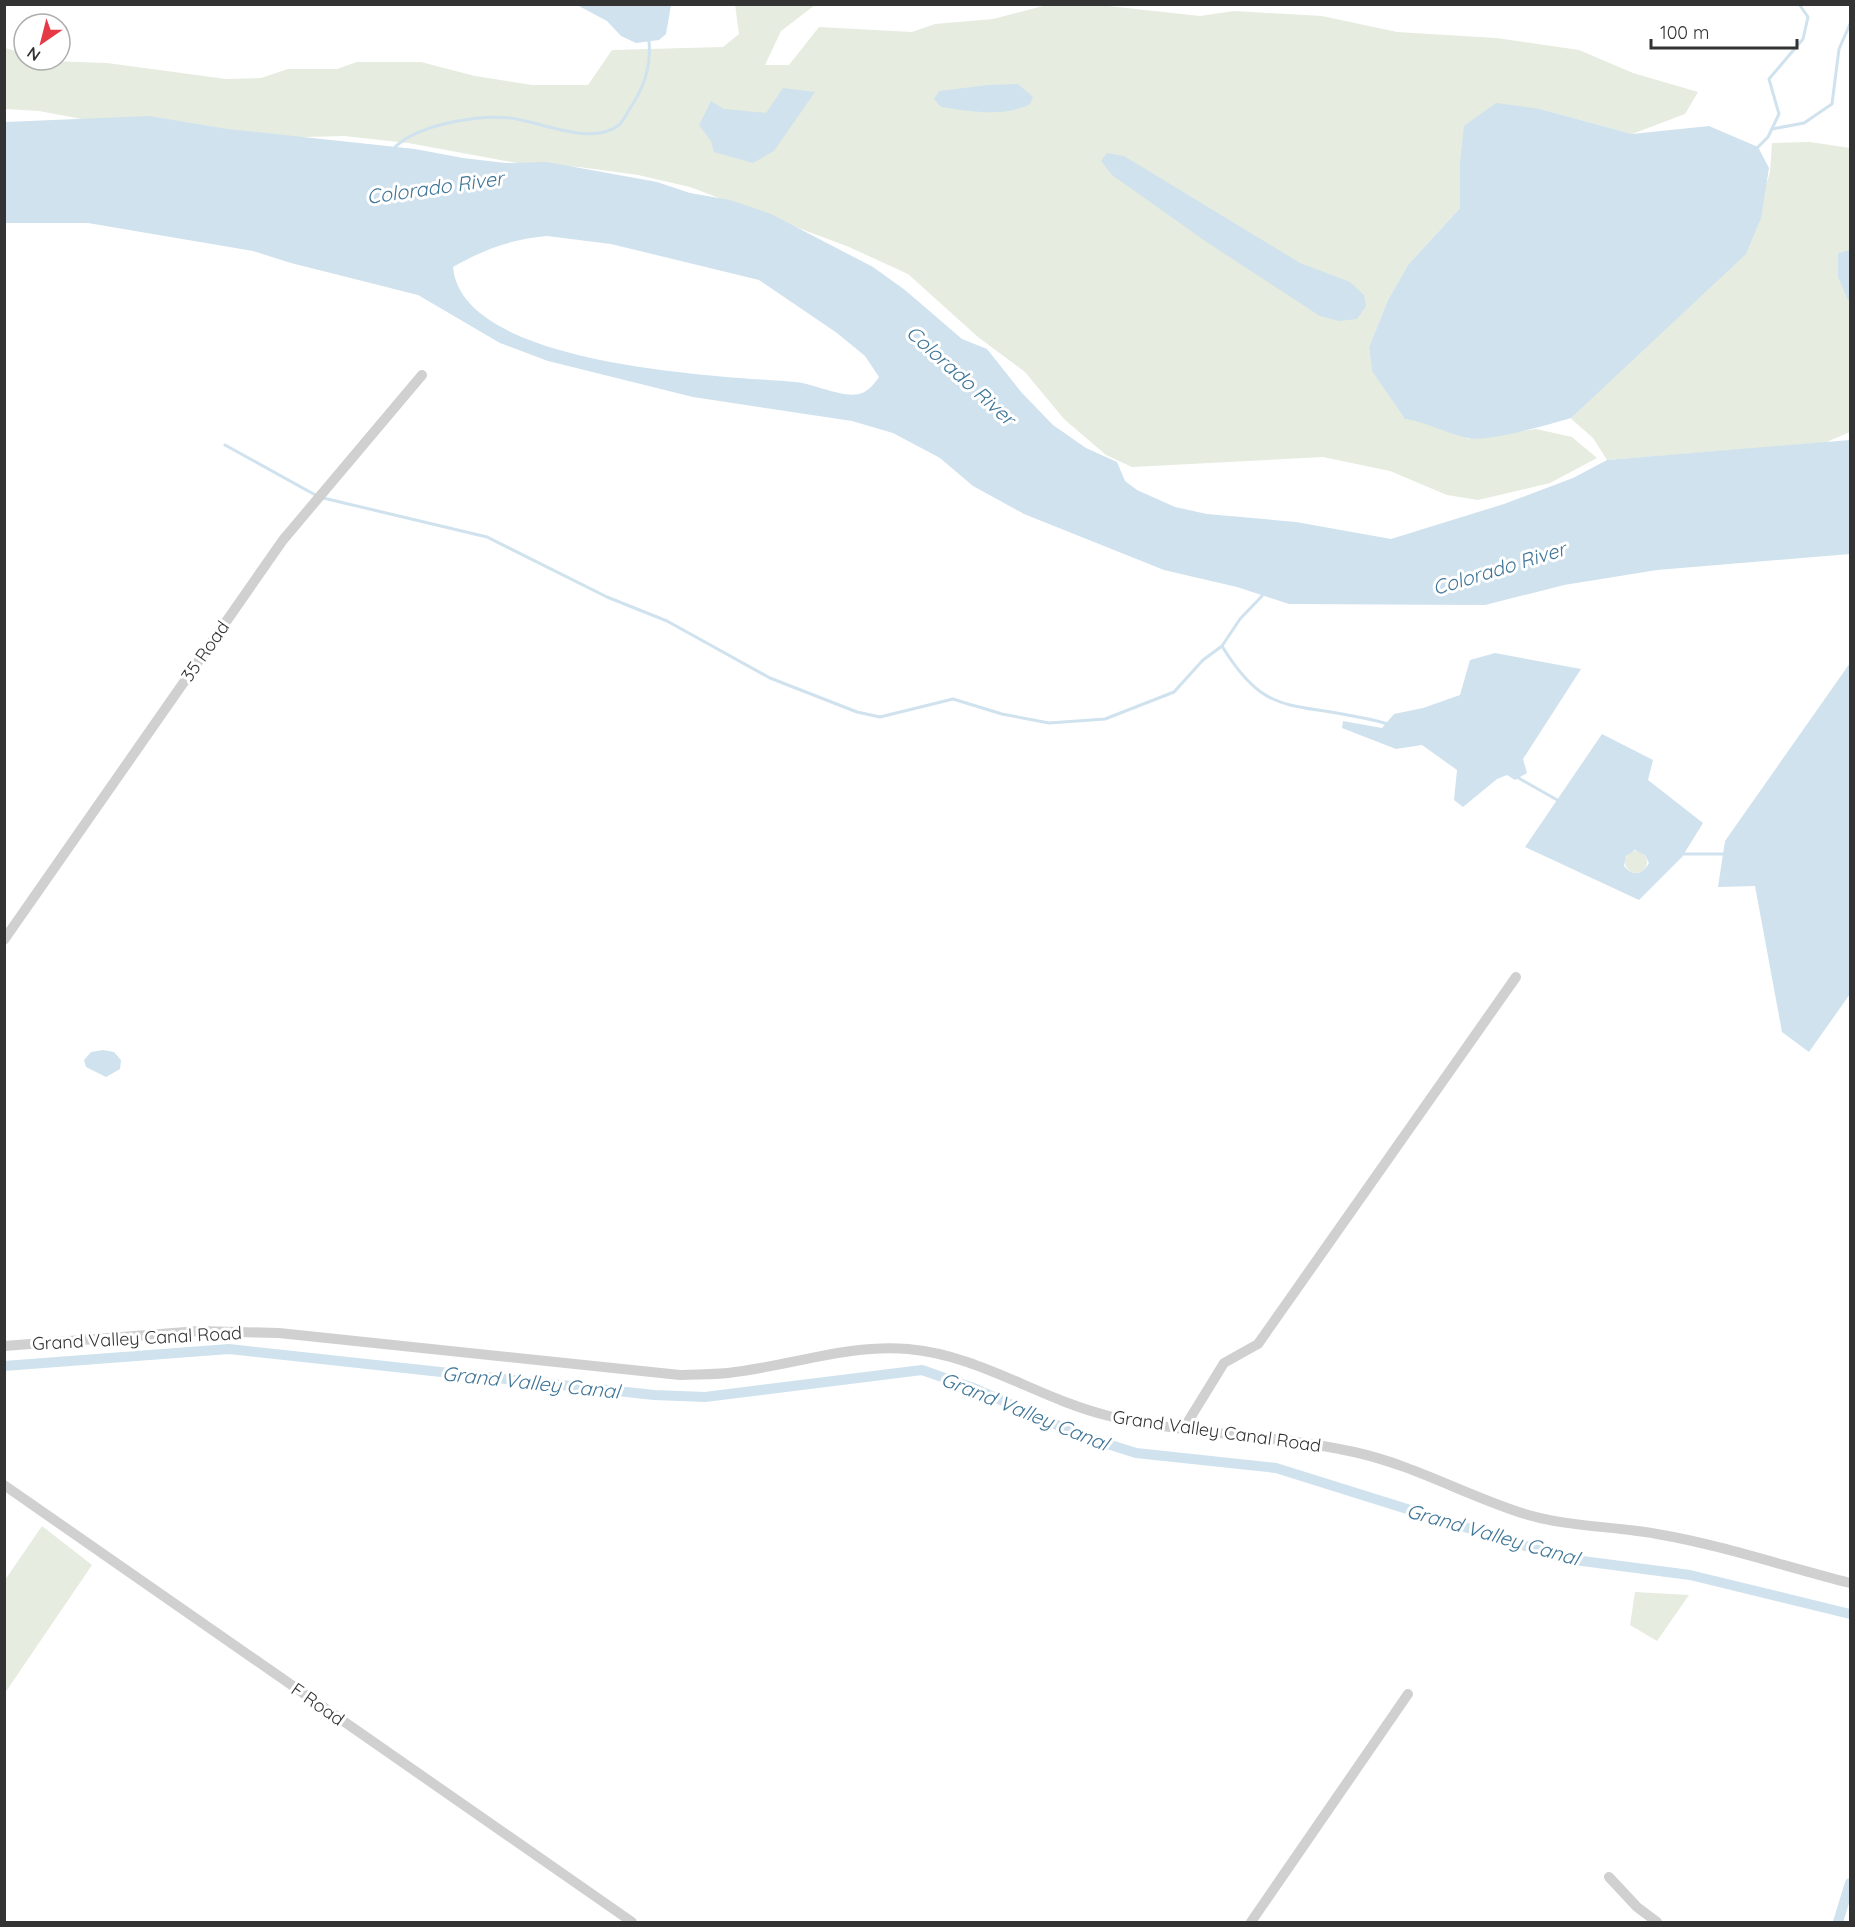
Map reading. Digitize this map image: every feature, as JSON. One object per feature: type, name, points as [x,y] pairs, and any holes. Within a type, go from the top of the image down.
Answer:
[{"type":"street","name":"35 Road","points":[[4,940],[283,540],[422,375]]},
{"type":"street","points":[[1184,1428],[1224,1363],[1258,1344],[1516,978]]},
{"type":"street","name":"Grand Valley Canal Road","points":[[4,1346],[199,1331],[279,1333],[680,1375],[734,1372],[841,1353],[904,1349],[937,1352],[985,1367],[1047,1396],[1108,1416],[1184,1428],[1278,1437],[1356,1452],[1412,1469],[1524,1513],[1573,1525],[1657,1534],[1851,1583]]},
{"type":"street","name":"F Road","points":[[4,1485],[632,1923]]},
{"type":"street","points":[[1251,1923],[1407,1694]]},
{"type":"street","points":[[1609,1877],[1637,1907],[1657,1923]]},
{"type":"shaded area","points":[[735,4],[815,5],[781,31],[765,65],[789,65],[819,27],[912,32],[935,24],[993,19],[1047,5],[1099,5],[1200,16],[1234,11],[1322,16],[1397,32],[1496,38],[1579,50],[1633,73],[1698,92],[1685,114],[1632,134],[1540,109],[1460,208],[1408,265],[1388,300],[1369,347],[1372,370],[1405,419],[1425,422],[1469,439],[1536,429],[1572,437],[1597,458],[1550,483],[1478,500],[1447,495],[1390,471],[1323,457],[1132,467],[1106,455],[1064,419],[1025,372],[978,337],[908,274],[849,247],[690,187],[638,175],[579,167],[523,164],[408,143],[344,136],[262,138],[119,126],[39,111],[5,109],[5,48],[12,50],[12,72],[72,72],[72,62],[107,63],[226,79],[261,78],[288,69],[337,69],[357,62],[421,62],[475,76],[532,85],[588,85],[612,50],[723,47],[739,34]]},
{"type":"shaded area","points":[[1810,142],[1850,148],[1850,432],[1824,443],[1607,460],[1593,438],[1568,416],[1748,244],[1770,172],[1772,143]]},
{"type":"shaded area","points":[[1632,851],[1640,851],[1647,858],[1647,866],[1640,873],[1632,873],[1625,866],[1625,858]]},
{"type":"shaded area","points":[[42,1526],[92,1565],[5,1693],[5,1580]]},
{"type":"shaded area","points":[[1635,1592],[1689,1595],[1657,1641],[1630,1625]]},
{"type":"water","points":[[577,5],[671,5],[666,34],[659,40],[636,43],[621,36],[607,21]]},
{"type":"water","points":[[1018,84],[1033,97],[1030,104],[1009,111],[986,112],[941,107],[934,99],[939,91]]},
{"type":"water","points":[[783,88],[815,92],[774,151],[753,163],[714,152],[711,141],[699,125],[711,101],[724,109],[766,113]]},
{"type":"water","points":[[1496,103],[1540,109],[1632,134],[1709,126],[1758,147],[1769,168],[1761,218],[1746,254],[1571,418],[1518,432],[1476,439],[1405,419],[1372,371],[1369,347],[1388,300],[1408,265],[1460,208],[1460,163],[1464,126]]},
{"type":"water","name":"Colorado River","points":[[149,116],[227,129],[415,149],[505,163],[547,162],[657,182],[690,193],[730,200],[771,214],[873,267],[905,290],[962,339],[987,349],[1022,393],[1053,425],[1086,448],[1117,462],[1125,481],[1137,490],[1175,507],[1207,514],[1296,522],[1391,539],[1504,504],[1573,478],[1607,460],[1850,440],[1850,554],[1657,570],[1564,585],[1485,605],[1289,604],[1237,587],[1164,570],[1024,514],[973,486],[940,458],[893,433],[852,421],[693,397],[548,361],[500,343],[418,295],[291,263],[253,251],[88,223],[5,223],[5,122]],"holes":[[[547,236],[611,244],[759,280],[837,333],[865,356],[879,377],[865,391],[852,395],[796,382],[712,376],[600,360],[546,346],[500,326],[467,300],[453,267],[498,246],[533,238]]]},
{"type":"water","points":[[1107,153],[1124,156],[1300,263],[1350,282],[1364,295],[1366,306],[1357,319],[1339,321],[1320,316],[1208,243],[1112,175],[1101,161]]},
{"type":"water","points":[[1850,250],[1850,299],[1848,300],[1838,277],[1838,253]]},
{"type":"water","points":[[1495,653],[1581,669],[1523,759],[1527,773],[1515,780],[1507,775],[1497,779],[1463,807],[1454,800],[1457,770],[1422,745],[1396,749],[1342,728],[1343,721],[1382,728],[1394,714],[1423,708],[1460,695],[1470,660]]},
{"type":"water","points":[[1850,663],[1850,994],[1809,1052],[1782,1032],[1755,886],[1718,887],[1725,841]]},
{"type":"water","points":[[1602,734],[1653,760],[1648,780],[1703,823],[1682,857],[1639,900],[1525,847]],"holes":[[[1635,850],[1645,855],[1649,863],[1640,872],[1631,872],[1624,866],[1626,856]]]},
{"type":"water","points":[[103,1050],[114,1052],[121,1060],[120,1069],[106,1077],[86,1067],[84,1060],[91,1052]]},
{"type":"waterway","points":[[1758,147],[1768,137],[1779,114],[1769,79],[1803,39],[1808,17],[1799,4]]},
{"type":"waterway","points":[[1772,129],[1804,123],[1832,104],[1839,49],[1850,24]]},
{"type":"waterway","points":[[395,147],[406,139],[437,126],[491,117],[521,120],[584,134],[609,131],[621,123],[642,87],[647,73],[649,41]]},
{"type":"waterway","points":[[225,445],[319,497],[487,537],[607,597],[667,621],[770,678],[857,712],[880,717],[953,699],[1002,714],[1049,723],[1105,719],[1174,692],[1203,660],[1222,646],[1240,619],[1262,596]]},
{"type":"waterway","points":[[1222,646],[1251,684],[1279,702],[1370,719],[1390,725]]},
{"type":"waterway","points":[[1515,776],[1559,801]]},
{"type":"waterway","points":[[1682,854],[1726,854]]},
{"type":"waterway","name":"Grand Valley Canal","points":[[4,1366],[229,1349],[654,1395],[705,1397],[922,1370],[976,1389],[1082,1436],[1136,1453],[1276,1468],[1567,1559],[1690,1575],[1850,1614]]},
{"type":"waterway","points":[[1838,1922],[1850,1883]]}]
